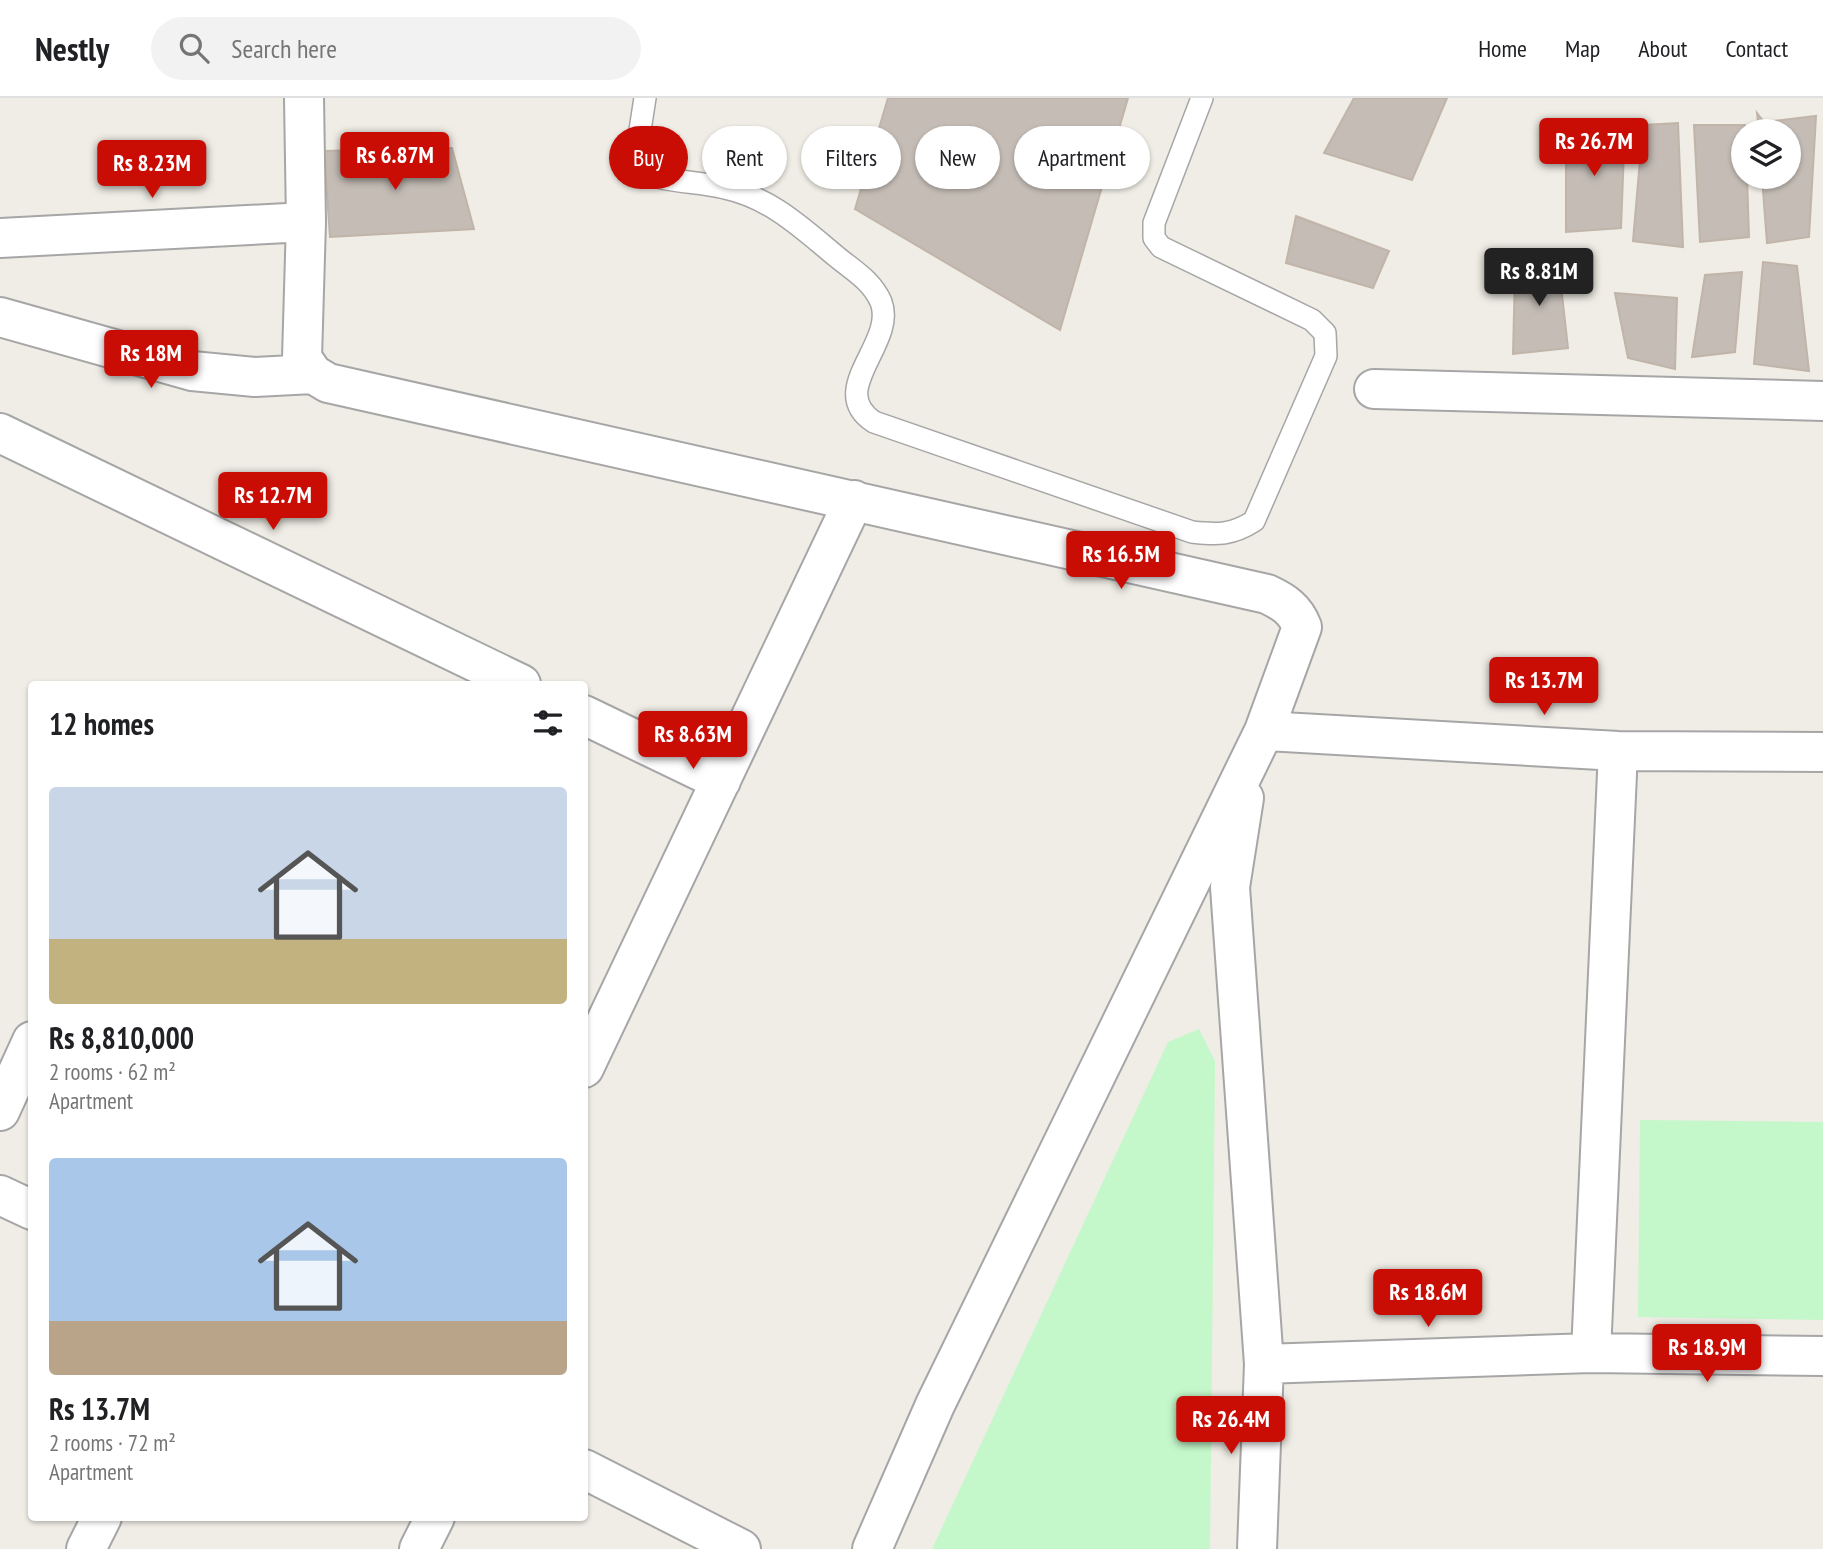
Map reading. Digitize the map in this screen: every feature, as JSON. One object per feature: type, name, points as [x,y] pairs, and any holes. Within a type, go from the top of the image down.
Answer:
[{"type":"street","points":[[304,98],[306,222],[302,358],[313,374],[328,383],[1267,594],[1286,603],[1298,615],[1302,627],[1257,744],[935,1405],[872,1549]]},
{"type":"street","points":[[0,238],[306,222]]},
{"type":"street","points":[[0,317],[192,371],[255,377],[313,374]]},
{"type":"street","points":[[1374,389],[1823,401]]},
{"type":"street","points":[[0,433],[515,681]]},
{"type":"street","points":[[588,1060],[855,500]]},
{"type":"street","points":[[588,717],[721,781]]},
{"type":"street","points":[[1257,744],[1823,752]]},
{"type":"street","points":[[1257,744],[1230,887],[1264,1364],[1257,1549]]},
{"type":"street","points":[[1591,1353],[1618,751]]},
{"type":"street","points":[[0,1111],[28,1050]]},
{"type":"street","points":[[0,1195],[28,1208]]},
{"type":"street","points":[[1264,1364],[1591,1353],[1823,1356]]},
{"type":"street","points":[[588,1471],[741,1549]]},
{"type":"street","points":[[86,1549],[100,1521]]},
{"type":"street","points":[[419,1549],[433,1521]]},
{"type":"lane","points":[[645,98],[636,156],[647,174],[665,180],[724,187],[754,197],[796,221],[869,282],[882,304],[883,321],[858,386],[855,401],[864,415],[874,422],[1192,532],[1220,536],[1237,532],[1254,521],[1326,356],[1326,345],[1325,333],[1312,320],[1160,247],[1154,238],[1154,223],[1202,98]]},
{"type":"green space","points":[[1199,1029],[1215,1061],[1210,1549],[932,1549],[1168,1042]]},
{"type":"green space","points":[[1640,1120],[1823,1122],[1823,1320],[1638,1317]]},
{"type":"building","points":[[888,98],[1128,98],[1120,126],[1014,126],[1014,189],[1101,189],[1060,330],[855,209],[861,189],[901,189],[901,126],[880,126]]},
{"type":"building","points":[[1354,98],[1447,98],[1412,180],[1324,153]]},
{"type":"building","points":[[1816,116],[1809,237],[1767,243],[1763,189],[1801,189],[1801,119],[1790,119]]},
{"type":"building","points":[[1678,123],[1683,247],[1633,241],[1643,125]]},
{"type":"building","points":[[1625,125],[1621,228],[1566,232],[1566,128]]},
{"type":"building","points":[[1694,125],[1731,125],[1731,189],[1747,189],[1749,237],[1700,242]]},
{"type":"building","points":[[452,148],[474,229],[330,237],[324,151]]},
{"type":"building","points":[[1296,216],[1389,251],[1373,288],[1286,263]]},
{"type":"building","points":[[1557,250],[1568,348],[1513,354],[1515,273]]},
{"type":"building","points":[[1763,262],[1797,266],[1809,371],[1754,364]]},
{"type":"building","points":[[1742,272],[1735,352],[1692,357],[1705,275]]},
{"type":"building","points":[[1615,293],[1677,298],[1675,369],[1628,358]]}]
